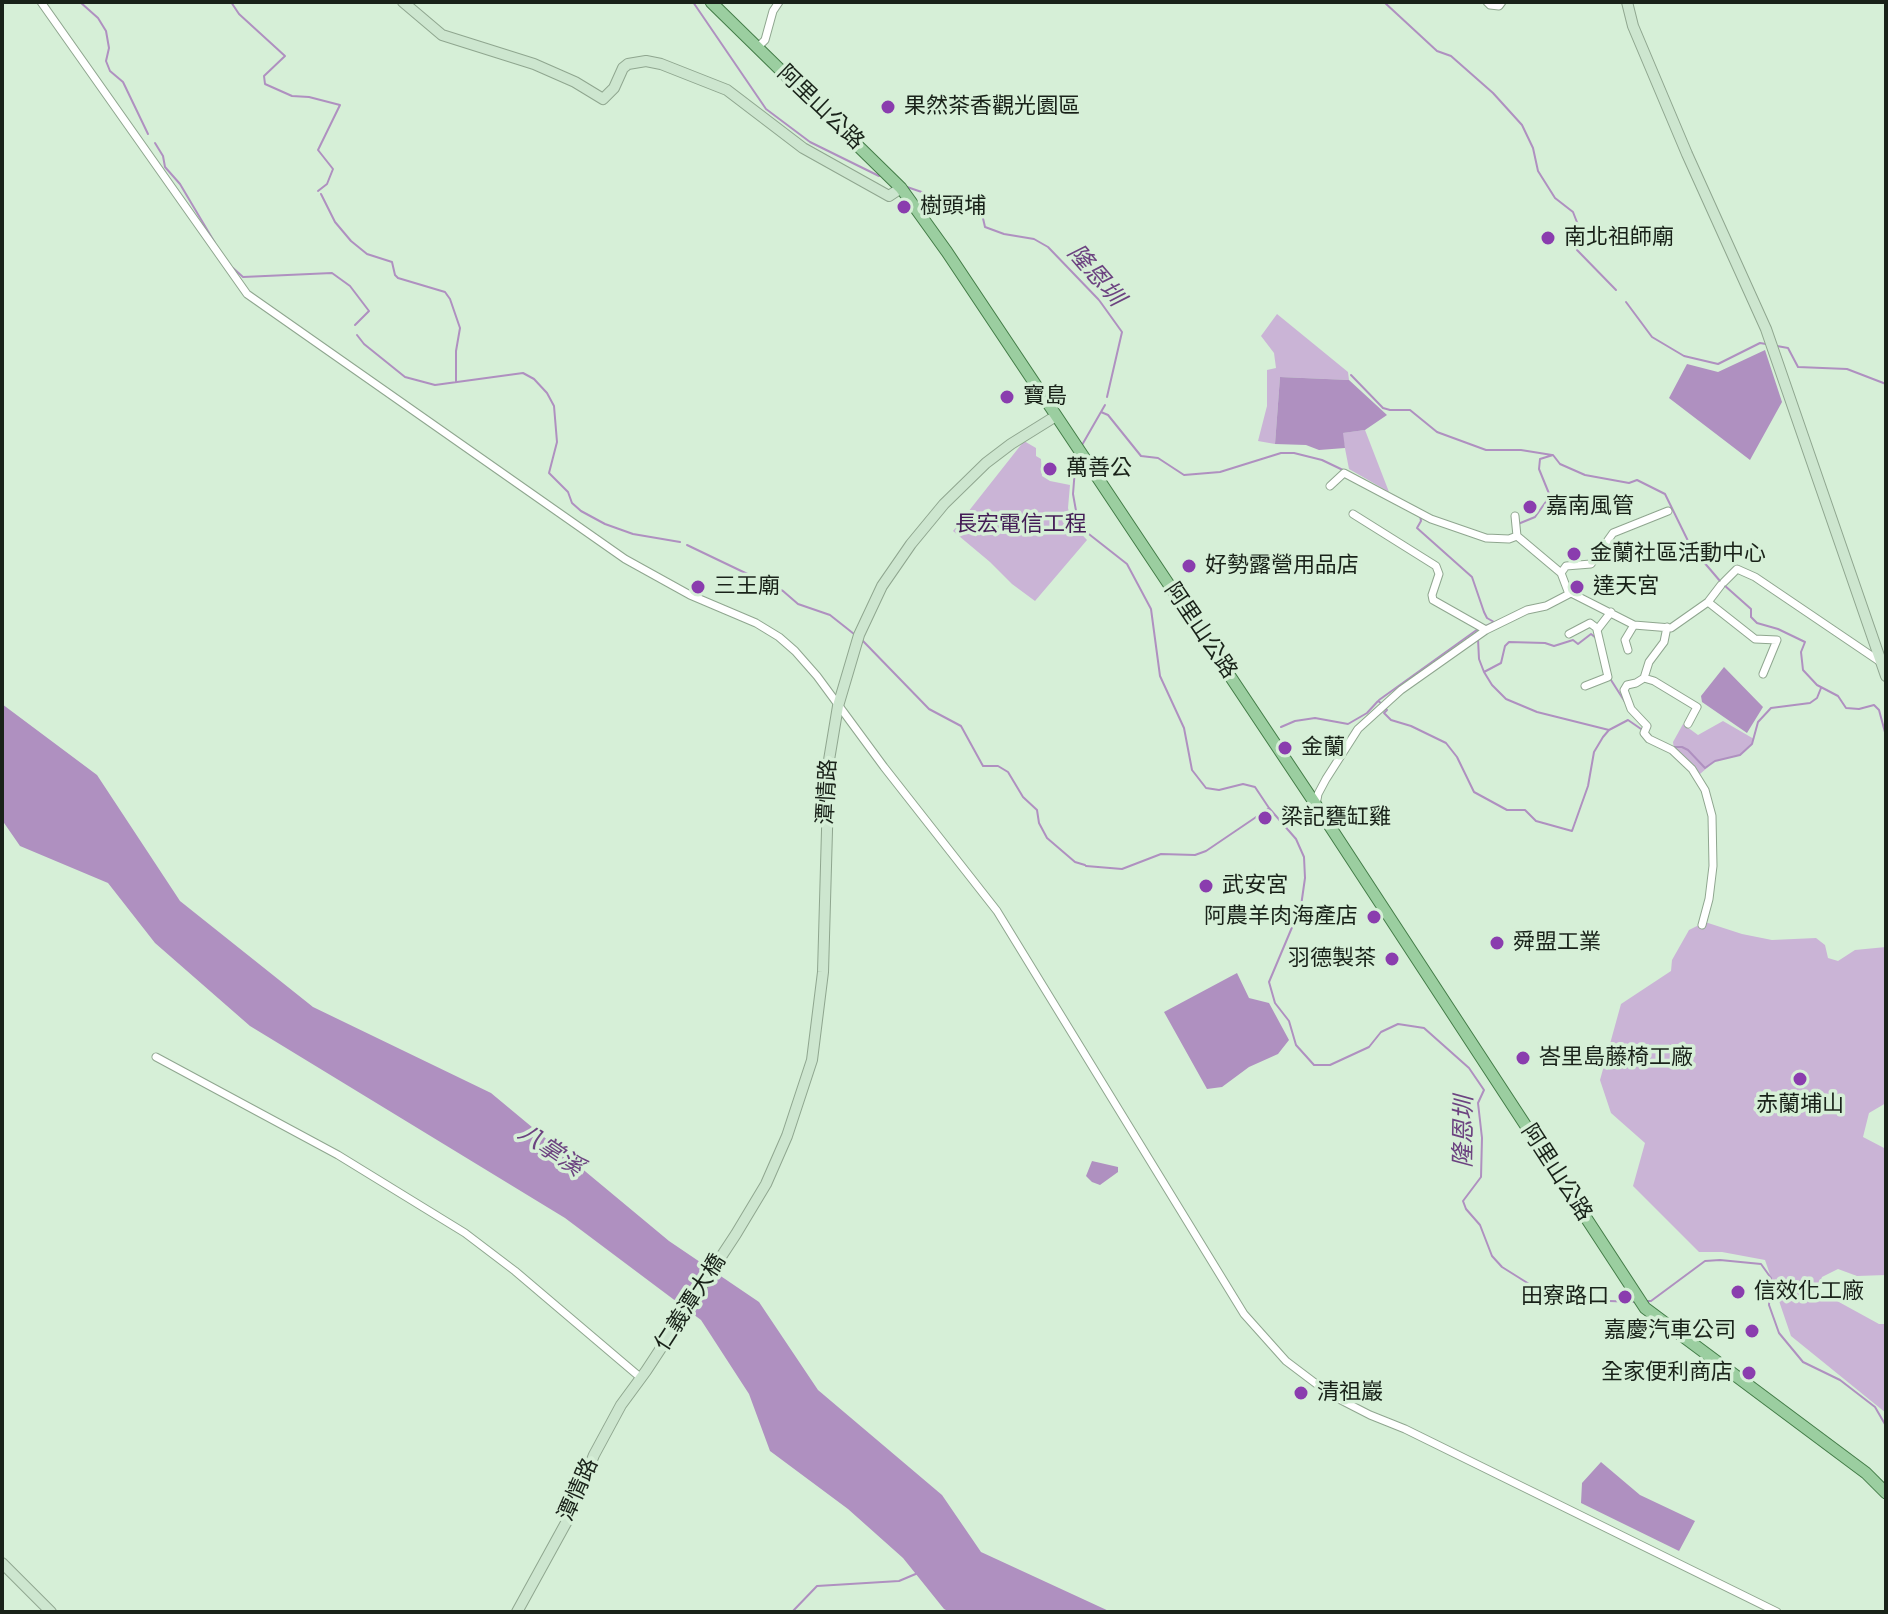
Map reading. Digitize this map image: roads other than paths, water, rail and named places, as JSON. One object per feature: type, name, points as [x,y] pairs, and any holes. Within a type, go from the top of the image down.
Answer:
[{"type":"main road","name":"阿里山公路","points":[[711,2],[901,188],[956,264],[1316,805],[1642,1304],[1866,1473],[1886,1493]]},
{"type":"street","points":[[41,2],[247,294],[625,559],[690,595],[735,613],[779,637],[817,676],[997,911],[1244,1314],[1267,1342],[1331,1395],[1777,1612]]},
{"type":"street","points":[[403,2],[442,35],[534,64],[575,82],[603,99],[614,88],[628,64],[641,61],[661,64],[727,90],[803,148],[889,196],[901,188]]},
{"type":"street","points":[[758,47],[765,40],[773,11],[779,2]]},
{"type":"street","points":[[1487,2],[1499,6],[1502,2]]},
{"type":"street","points":[[1627,2],[1633,26],[1687,154],[1766,329],[1886,676]]},
{"type":"street","name":"潭情路","points":[[736,1234],[766,1184],[782,1148],[812,1060],[823,972],[829,760],[838,706],[859,635],[882,586],[944,504],[986,463],[1056,416]]},
{"type":"street","points":[[1330,486],[1344,473],[1431,519],[1486,538],[1509,539],[1517,536]]},
{"type":"street","points":[[1561,573],[1566,566],[1591,564],[1613,533],[1668,511]]},
{"type":"street","points":[[1353,514],[1436,566],[1439,574],[1431,597],[1435,604],[1486,630]]},
{"type":"street","points":[[1515,516],[1517,536],[1561,573],[1569,594]]},
{"type":"street","points":[[1316,805],[1326,779],[1358,729],[1401,690],[1486,630],[1571,593],[1634,625],[1676,626],[1708,602],[1737,569],[1755,577],[1882,663]]},
{"type":"street","points":[[1708,602],[1755,639],[1777,640],[1763,674]]},
{"type":"street","points":[[1598,629],[1611,612]]},
{"type":"street","points":[[1569,634],[1590,623],[1598,629],[1608,677],[1585,686]]},
{"type":"street","points":[[1628,650],[1625,640],[1634,625]]},
{"type":"street","points":[[1667,627],[1664,642],[1649,662],[1644,678],[1627,685],[1624,690],[1631,709],[1647,726],[1644,733],[1649,739],[1672,750],[1700,779],[1710,805],[1713,866],[1702,925]]},
{"type":"street","points":[[1644,678],[1697,707],[1688,724]]},
{"type":"street","points":[[156,1057],[338,1155],[465,1233],[644,1374]]},
{"type":"street","name":"仁義潭大橋","points":[[644,1374],[736,1234]]},
{"type":"street","name":"潭情路","points":[[517,1612],[567,1521],[594,1455],[621,1405],[644,1374]]},
{"type":"street","points":[[2,1563],[51,1612]]},
{"type":"water","points":[[1765,350],[1782,402],[1750,460],[1669,398],[1687,364],[1718,372]]},
{"type":"water","points":[[1280,377],[1349,380],[1387,415],[1365,430],[1343,433],[1345,448],[1319,450],[1306,445],[1275,444]]},
{"type":"water","points":[[1724,667],[1763,707],[1747,733],[1702,702],[1701,696]]},
{"type":"water","name":"八掌溪","points":[[2,704],[97,775],[180,901],[313,1007],[491,1093],[669,1241],[759,1302],[818,1390],[942,1495],[981,1552],[1111,1612],[950,1612],[944,1609],[903,1558],[848,1509],[770,1451],[749,1394],[701,1320],[565,1218],[250,1026],[155,943],[108,883],[20,846],[2,820]]},
{"type":"water","points":[[1237,973],[1249,998],[1269,1003],[1289,1040],[1278,1054],[1249,1067],[1222,1087],[1207,1089],[1164,1012]]},
{"type":"water","points":[[1092,1161],[1118,1167],[1118,1172],[1100,1185],[1092,1182],[1086,1176]]},
{"type":"water","points":[[1601,1462],[1640,1495],[1695,1521],[1679,1551],[1581,1503],[1582,1483]]},
{"type":"waterway","points":[[80,2],[98,18],[106,31],[109,48],[106,61],[110,71],[123,82],[148,134]]},
{"type":"waterway","points":[[231,2],[239,14],[285,56],[264,76],[265,84],[292,96],[340,105],[318,150],[333,169],[327,184],[318,191]]},
{"type":"waterway","name":"隆恩圳","points":[[693,2],[766,109],[810,142],[879,176]]},
{"type":"waterway","points":[[1384,2],[1437,51],[1451,56],[1493,93],[1522,125],[1533,148],[1538,171],[1555,198],[1573,212],[1580,230],[1577,250],[1616,290]]},
{"type":"waterway","points":[[155,143],[165,167],[180,184],[215,243]]},
{"type":"waterway","name":"隆恩圳","points":[[907,187],[951,202],[975,205],[982,214],[985,227],[1034,239],[1048,247],[1099,300],[1122,332],[1107,397]]},
{"type":"waterway","points":[[321,194],[335,222],[367,254],[392,262],[398,278],[445,292],[460,328],[456,382]]},
{"type":"waterway","points":[[233,268],[243,277],[332,273],[350,286],[369,311],[355,325]]},
{"type":"waterway","points":[[1626,302],[1652,337],[1684,356],[1718,364],[1760,343],[1766,344]]},
{"type":"waterway","points":[[357,335],[405,377],[435,385],[523,373],[534,379],[554,406],[557,442],[549,473],[568,492],[572,503],[605,524],[633,534],[680,542]]},
{"type":"waterway","points":[[1777,346],[1788,348],[1798,367],[1847,369],[1886,384]]},
{"type":"waterway","points":[[1351,375],[1383,408],[1410,410],[1437,432],[1486,450],[1521,450],[1552,455]]},
{"type":"waterway","name":"隆恩圳","points":[[1082,445],[1105,405]]},
{"type":"waterway","points":[[1101,412],[1108,415],[1141,456],[1158,458],[1184,475],[1220,472],[1281,453],[1322,460],[1345,471]]},
{"type":"waterway","points":[[1518,524],[1535,517],[1550,496],[1539,469],[1540,459],[1553,455],[1560,464],[1585,475],[1629,483],[1637,480],[1665,494],[1691,547],[1720,581]]},
{"type":"waterway","name":"隆恩圳","points":[[1076,456],[1073,494],[1078,522],[1127,564],[1151,609],[1160,676],[1184,728],[1192,770],[1206,788],[1219,790],[1243,784],[1255,787],[1296,839],[1304,857],[1301,906],[1269,982],[1275,1003],[1289,1021],[1296,1045],[1314,1065],[1330,1065],[1369,1047],[1381,1032],[1398,1024],[1424,1028],[1469,1068],[1484,1090],[1478,1103],[1482,1138],[1481,1177],[1463,1201],[1480,1225],[1492,1256],[1502,1267],[1553,1299],[1637,1302]]},
{"type":"waterway","points":[[1420,515],[1417,528],[1472,577],[1484,612],[1494,622],[1484,627]]},
{"type":"waterway","points":[[687,545],[783,591],[798,604],[830,615],[854,634]]},
{"type":"waterway","points":[[1724,585],[1751,609],[1751,617],[1757,623],[1805,642],[1801,652],[1803,670],[1817,685],[1838,696],[1846,708],[1874,705],[1879,710],[1886,736]]},
{"type":"waterway","points":[[1379,700],[1478,629]]},
{"type":"waterway","points":[[1484,672],[1501,663],[1509,642],[1554,646],[1573,640],[1578,644],[1591,634],[1596,638]]},
{"type":"waterway","points":[[1478,639],[1479,659],[1484,672],[1506,699],[1537,712],[1609,730]]},
{"type":"waterway","points":[[863,641],[929,709],[961,726],[983,766],[998,766],[1008,772],[1023,797],[1037,810],[1039,823],[1047,838],[1075,862],[1085,865]]},
{"type":"waterway","points":[[1611,680],[1625,702]]},
{"type":"waterway","points":[[1672,747],[1688,750],[1705,768],[1715,761],[1740,755],[1752,744],[1758,722],[1771,708],[1810,703],[1817,698],[1821,688]]},
{"type":"waterway","points":[[1281,727],[1315,718],[1348,724],[1367,713],[1378,701],[1381,703]]},
{"type":"waterway","points":[[1385,708],[1384,713],[1391,720],[1446,743],[1457,757],[1474,792],[1507,810],[1525,810],[1536,821],[1572,831],[1588,786],[1594,752],[1603,737],[1609,730],[1628,720],[1641,729]]},
{"type":"waterway","points":[[1086,866],[1122,869],[1161,854],[1195,855],[1206,851],[1268,809]]},
{"type":"waterway","name":"隆恩圳","points":[[1647,1301],[1705,1261],[1761,1264],[1771,1278],[1769,1305],[1779,1333],[1803,1362],[1840,1380],[1875,1407],[1886,1426]]},
{"type":"waterway","points":[[792,1612],[817,1586],[899,1581],[918,1573]]},
{"type":"place","name":"果然茶香觀光園區","points":[[888,107]]},
{"type":"place","name":"樹頭埔","points":[[904,207]]},
{"type":"place","name":"南北祖師廟","points":[[1548,238]]},
{"type":"place","name":"寶島","points":[[1007,397]]},
{"type":"place","name":"萬善公","points":[[1050,469]]},
{"type":"place","name":"嘉南風管","points":[[1530,507]]},
{"type":"place","name":"金蘭社區活動中心","points":[[1574,554]]},
{"type":"place","name":"好勢露營用品店","points":[[1189,566]]},
{"type":"place","name":"三王廟","points":[[698,587]]},
{"type":"place","name":"達天宮","points":[[1577,587]]},
{"type":"place","name":"金蘭","points":[[1285,748]]},
{"type":"place","name":"梁記甕缸雞","points":[[1265,818]]},
{"type":"place","name":"武安宮","points":[[1206,886]]},
{"type":"place","name":"阿農羊肉海產店","points":[[1374,917]]},
{"type":"place","name":"舜盟工業","points":[[1497,943]]},
{"type":"place","name":"羽德製茶","points":[[1392,959]]},
{"type":"place","name":"峇里島藤椅工廠","points":[[1523,1058]]},
{"type":"place","name":"赤蘭埔山","points":[[1800,1079]]},
{"type":"place","name":"信效化工廠","points":[[1738,1292]]},
{"type":"place","name":"田寮路口","points":[[1625,1297]]},
{"type":"place","name":"嘉慶汽車公司","points":[[1752,1331]]},
{"type":"place","name":"全家便利商店","points":[[1749,1373]]},
{"type":"place","name":"清祖巖","points":[[1301,1393]]},
{"type":"park label","name":"長宏電信工程","points":[[1021,525]]}]
